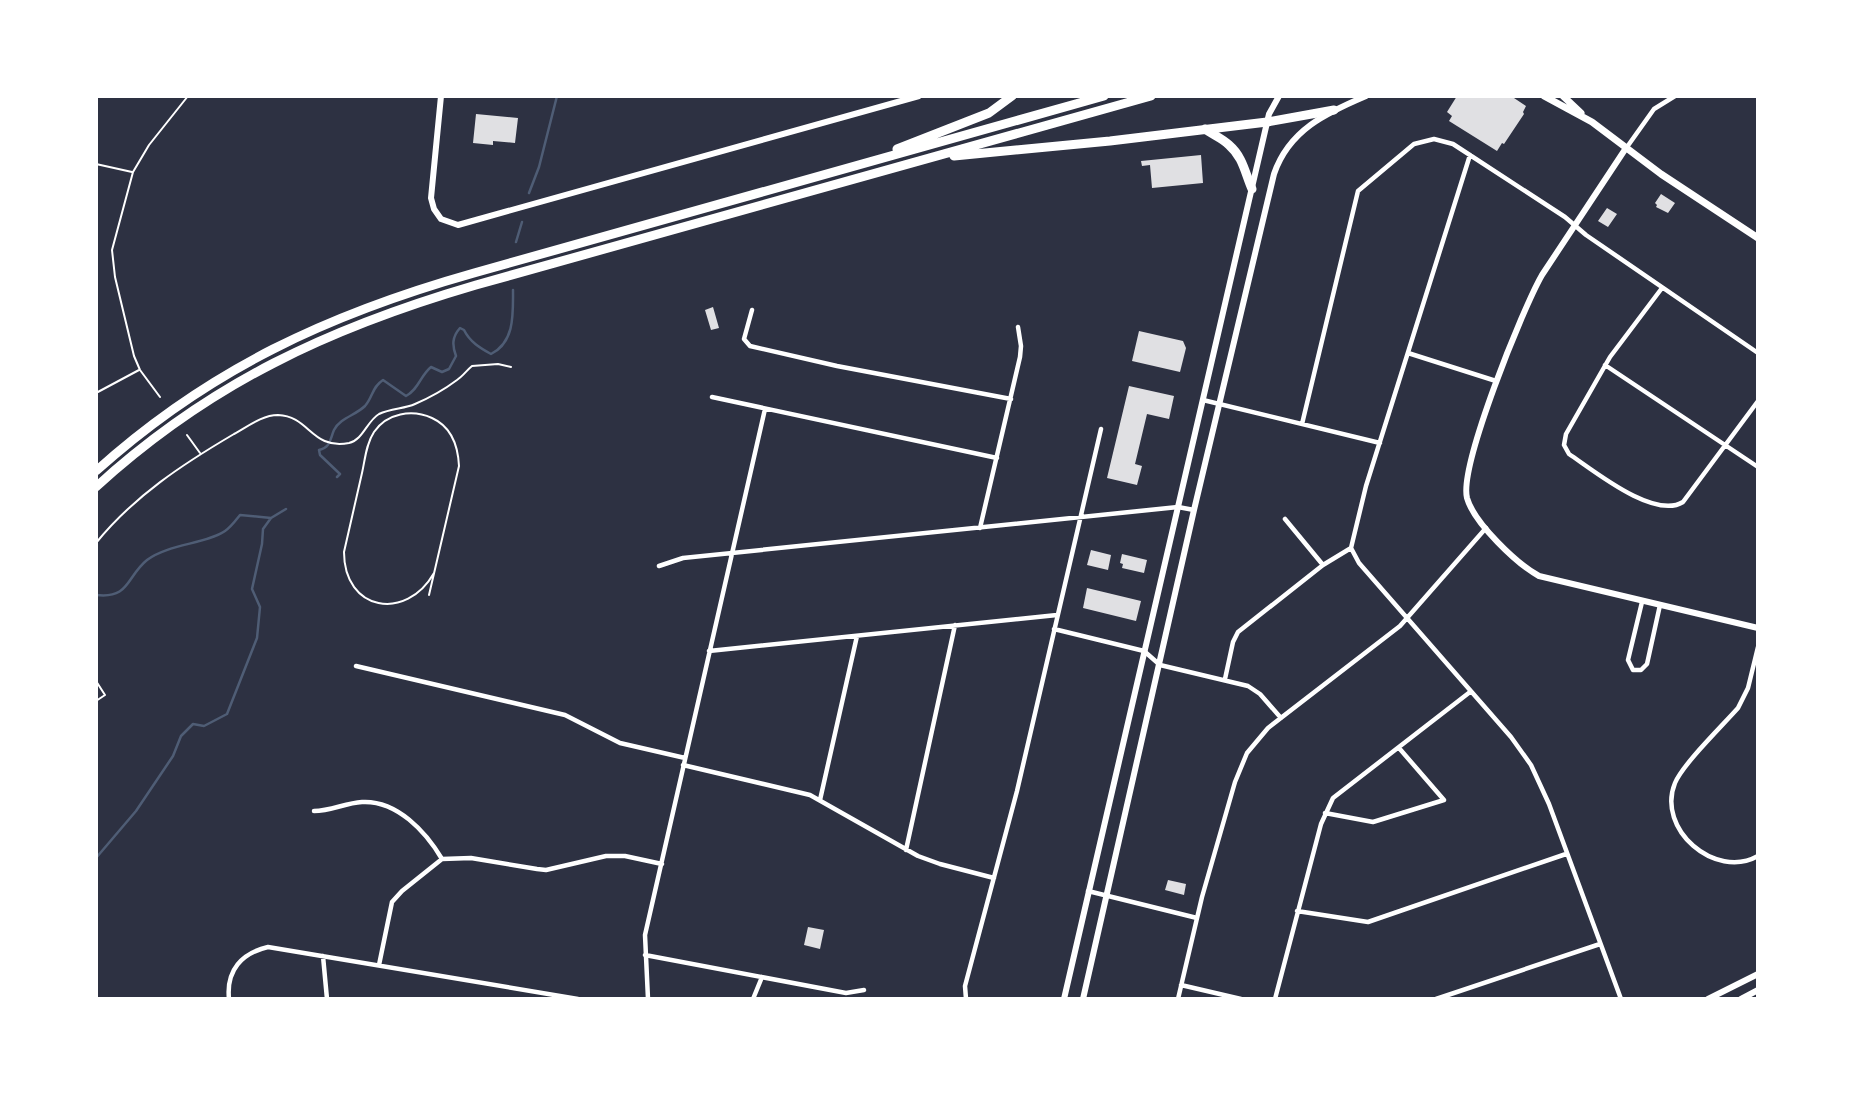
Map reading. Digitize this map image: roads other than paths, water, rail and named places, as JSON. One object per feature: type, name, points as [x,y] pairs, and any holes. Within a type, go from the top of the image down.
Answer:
[{"type":"highway","points":[[854,166],[989,113],[1012,96]]},
{"type":"highway","points":[[96,471],[156,421],[218,379],[274,347],[341,317],[442,282],[1104,96]]},
{"type":"highway","points":[[96,487],[154,439],[214,396],[280,358],[347,327],[464,289],[1151,96]]},
{"type":"highway","points":[[927,158],[1110,141],[1267,122],[1334,110]]},
{"type":"highway","points":[[1205,129],[1237,153],[1252,190]]},
{"type":"main road","points":[[1544,96],[1590,121]]},
{"type":"main road","points":[[1563,96],[1590,121],[1661,174],[1758,238]]},
{"type":"street","points":[[442,96],[432,204],[441,219],[458,225],[919,96]]},
{"type":"street","points":[[1063,999],[1267,122],[1279,96]]},
{"type":"street","points":[[1083,999],[1194,510],[1278,163],[1302,131],[1334,110],[1366,96]]},
{"type":"street","points":[[1675,96],[1654,109],[1536,285],[1496,381],[1470,464],[1466,491],[1470,507],[1486,528],[1525,567],[1539,576],[1758,628]]},
{"type":"street","points":[[1302,424],[1359,191],[1421,141],[1447,141],[1470,155],[1565,217],[1662,288],[1758,353]]},
{"type":"street","points":[[1470,155],[1366,486],[1352,548],[1359,563],[1511,737],[1531,765],[1549,804],[1621,999]]},
{"type":"street","points":[[1662,288],[1605,365],[1566,434],[1564,445],[1569,454],[1628,493],[1670,507],[1683,502],[1758,401]]},
{"type":"street","points":[[752,310],[744,339],[750,346],[837,366],[1011,399]]},
{"type":"street","points":[[980,528],[1011,399],[1021,346],[1018,327]]},
{"type":"street","points":[[1408,353],[1496,381]]},
{"type":"street","points":[[1605,365],[1758,467]]},
{"type":"street","points":[[712,397],[997,458]]},
{"type":"street","points":[[1203,400],[1380,443]]},
{"type":"street","points":[[648,999],[645,935],[765,409]]},
{"type":"street","points":[[966,999],[965,986],[1017,791],[1101,429]]},
{"type":"street","points":[[659,566],[682,558],[1178,507],[1194,510]]},
{"type":"street","points":[[1285,519],[1323,565]]},
{"type":"street","points":[[1178,999],[1197,918],[1243,760],[1257,739],[1281,718],[1408,619],[1486,528]]},
{"type":"street","points":[[1226,679],[1233,642],[1238,632],[1323,565],[1352,548]]},
{"type":"street","points":[[1165,560],[1182,564]]},
{"type":"street","points":[[1642,602],[1628,660],[1630,667],[1637,671],[1647,664],[1660,606]]},
{"type":"street","points":[[709,651],[1057,615]]},
{"type":"street","points":[[906,850],[956,625]]},
{"type":"street","points":[[1054,629],[1144,650],[1160,664],[1254,688],[1281,718]]},
{"type":"street","points":[[820,800],[857,636]]},
{"type":"street","points":[[1758,647],[1744,698],[1680,774],[1671,801],[1678,828],[1690,843],[1704,854],[1734,863],[1758,856]]},
{"type":"street","points":[[356,666],[565,715],[620,743],[685,758]]},
{"type":"street","points":[[1275,999],[1325,813],[1333,798],[1470,692]]},
{"type":"street","points":[[1325,813],[1373,821],[1444,800],[1399,748]]},
{"type":"street","points":[[683,765],[796,790],[820,800],[906,850],[940,864],[994,878]]},
{"type":"street","points":[[314,811],[327,811],[360,802],[390,807],[422,831],[442,859]]},
{"type":"street","points":[[1297,911],[1368,922],[1566,854]]},
{"type":"street","points":[[379,965],[392,902],[442,859],[471,858],[546,870],[606,856],[625,856],[662,864]]},
{"type":"street","points":[[1088,891],[1197,918]]},
{"type":"street","points":[[1436,999],[1600,944]]},
{"type":"street","points":[[229,999],[228,984],[234,967],[245,955],[268,947],[578,999]]},
{"type":"street","points":[[645,955],[846,993],[864,990]]},
{"type":"street","points":[[323,956],[327,999]]},
{"type":"street","points":[[1708,999],[1758,974]]},
{"type":"street","points":[[753,999],[762,977]]},
{"type":"street","points":[[1181,985],[1241,999]]},
{"type":"street","points":[[1741,999],[1758,990]]},
{"type":"waterway","points":[[529,193],[539,167],[557,96]]},
{"type":"waterway","points":[[516,242],[522,222]]},
{"type":"waterway","points":[[337,477],[340,474],[320,455],[319,450],[328,445],[337,426],[365,406],[383,380],[406,396],[414,390],[431,367],[442,372],[449,369],[456,356],[454,341],[460,328],[491,354],[499,349],[509,335],[513,290]]},
{"type":"waterway","points":[[96,858],[136,811],[173,756],[181,736],[193,724],[204,726],[227,714],[257,638],[260,607],[252,589],[263,529],[271,518],[286,509]]},
{"type":"waterway","points":[[96,595],[115,594],[122,590],[147,560],[165,551],[217,535],[229,528],[240,515],[271,518]]}]
